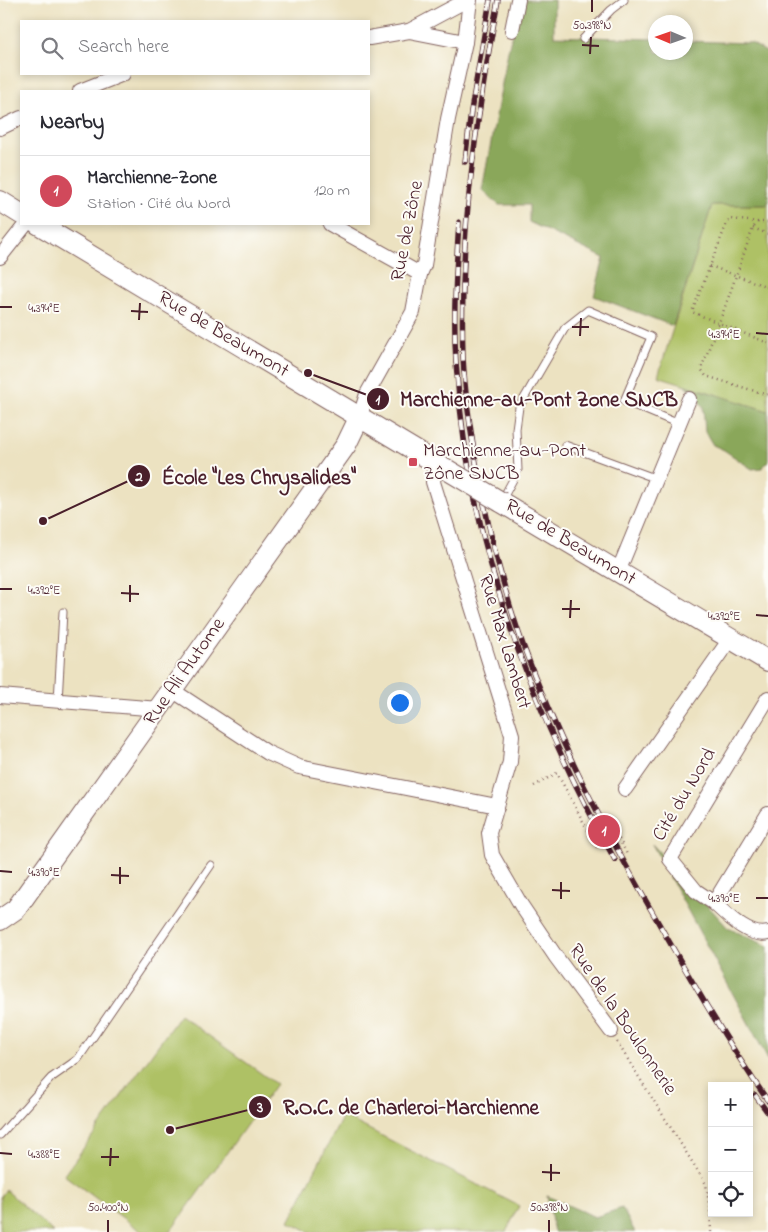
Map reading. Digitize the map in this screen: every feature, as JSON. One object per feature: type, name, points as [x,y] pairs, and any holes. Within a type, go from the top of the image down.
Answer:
[{"type":"main road","points":[[0,201],[20,213]]},
{"type":"main road","name":"Rue de Beaumont","points":[[40,225],[768,662]]},
{"type":"main road","name":"Rue Ali Autome","points":[[0,920],[16,909],[346,445],[360,416]]},
{"type":"street","name":"Rue de Zône","points":[[370,38],[409,31],[469,0]]},
{"type":"street","name":"Rue de Zône","points":[[360,416],[367,394],[413,312],[420,274],[424,265],[448,119],[464,42],[469,0]]},
{"type":"street","points":[[512,30],[518,0]]},
{"type":"street","name":"Rue de Zône","points":[[409,31],[464,42]]},
{"type":"street","points":[[87,90],[121,75]]},
{"type":"street","points":[[0,128],[20,118]]},
{"type":"street","points":[[0,257],[25,225]]},
{"type":"street","points":[[332,225],[420,274]]},
{"type":"street","points":[[618,572],[689,399]]},
{"type":"street","name":"Rue Max Lambert","points":[[441,466],[433,482],[512,735],[510,762],[489,833]]},
{"type":"street","points":[[625,789],[730,639]]},
{"type":"street","points":[[172,690],[268,752],[299,767],[497,806]]},
{"type":"street","points":[[0,696],[159,708]]},
{"type":"street","name":"Cité du Nord","points":[[768,698],[670,859],[696,891],[714,903],[737,924],[762,934],[768,932]]},
{"type":"street","points":[[714,903],[768,814]]},
{"type":"street","name":"Rue de la Boulonnerie","points":[[489,833],[492,855],[520,905],[611,1031]]},
{"type":"lane","points":[[583,39],[611,10],[624,0]]},
{"type":"lane","points":[[501,502],[518,470],[516,429],[519,408],[565,328],[588,310],[651,337],[624,401],[679,424]]},
{"type":"lane","points":[[565,445],[657,479]]},
{"type":"lane","points":[[58,701],[64,612]]},
{"type":"lane","points":[[0,1134],[51,1078],[78,1059],[211,865]]},
{"type":"path","points":[[768,222],[731,219],[727,223],[692,312],[768,343]]},
{"type":"path","points":[[758,222],[753,228],[701,369],[706,376],[768,395]]},
{"type":"path","points":[[753,228],[768,234]]},
{"type":"path","points":[[710,266],[768,287]]},
{"type":"path","points":[[534,786],[557,774],[599,851]]},
{"type":"path","points":[[619,839],[627,854]]},
{"type":"path","name":"Rue de la Boulonnerie","points":[[611,1031],[706,1184],[711,1232]]},
{"type":"green space","points":[[522,0],[554,0],[554,36],[648,39],[648,60],[693,60],[693,41],[751,43],[768,53],[768,205],[712,205],[673,326],[594,296],[604,258],[529,222],[529,205],[499,205],[482,190],[509,46]]},
{"type":"green space","points":[[712,205],[768,205],[768,411],[658,376]]},
{"type":"green space","points":[[685,385],[768,411],[768,462],[762,468],[752,469],[724,450],[713,445],[705,432],[703,406]]},
{"type":"green space","points":[[652,844],[728,928],[768,946],[768,1059]]},
{"type":"green space","points":[[180,1015],[276,1084],[170,1232],[142,1232],[64,1175]]},
{"type":"green space","points":[[343,1116],[519,1206],[506,1232],[310,1232],[289,1221]]},
{"type":"green space","points":[[6,1190],[53,1232],[0,1232],[0,1197]]},
{"type":"green space","points":[[547,1196],[595,1217],[622,1208],[635,1232],[554,1232]]},
{"type":"railway","points":[[465,162],[471,111],[490,0]]},
{"type":"railway","points":[[498,0],[476,133],[467,222],[462,312],[465,386],[478,474],[492,539],[509,603],[523,645],[536,680],[582,783],[635,882],[681,962],[723,1032],[768,1101]]},
{"type":"railway","points":[[459,222],[455,309],[456,362],[462,428],[473,493],[488,557],[507,620],[555,742],[615,860]]},
{"type":"railway","points":[[755,1095],[768,1113]]},
{"type":"place","name":"Marchienne-au-Pont Zone SNCB","points":[[308,373]]},
{"type":"place","name":"Marchienne-au-Pont Zône SNCB","points":[[413,462]]},
{"type":"place","name":"École \"Les Chrysalides\"","points":[[43,521]]},
{"type":"place","name":"Marchienne-Zone","points":[[604,831]]},
{"type":"place","name":"R.O.C. de Charleroi-Marchienne","points":[[170,1130]]}]
